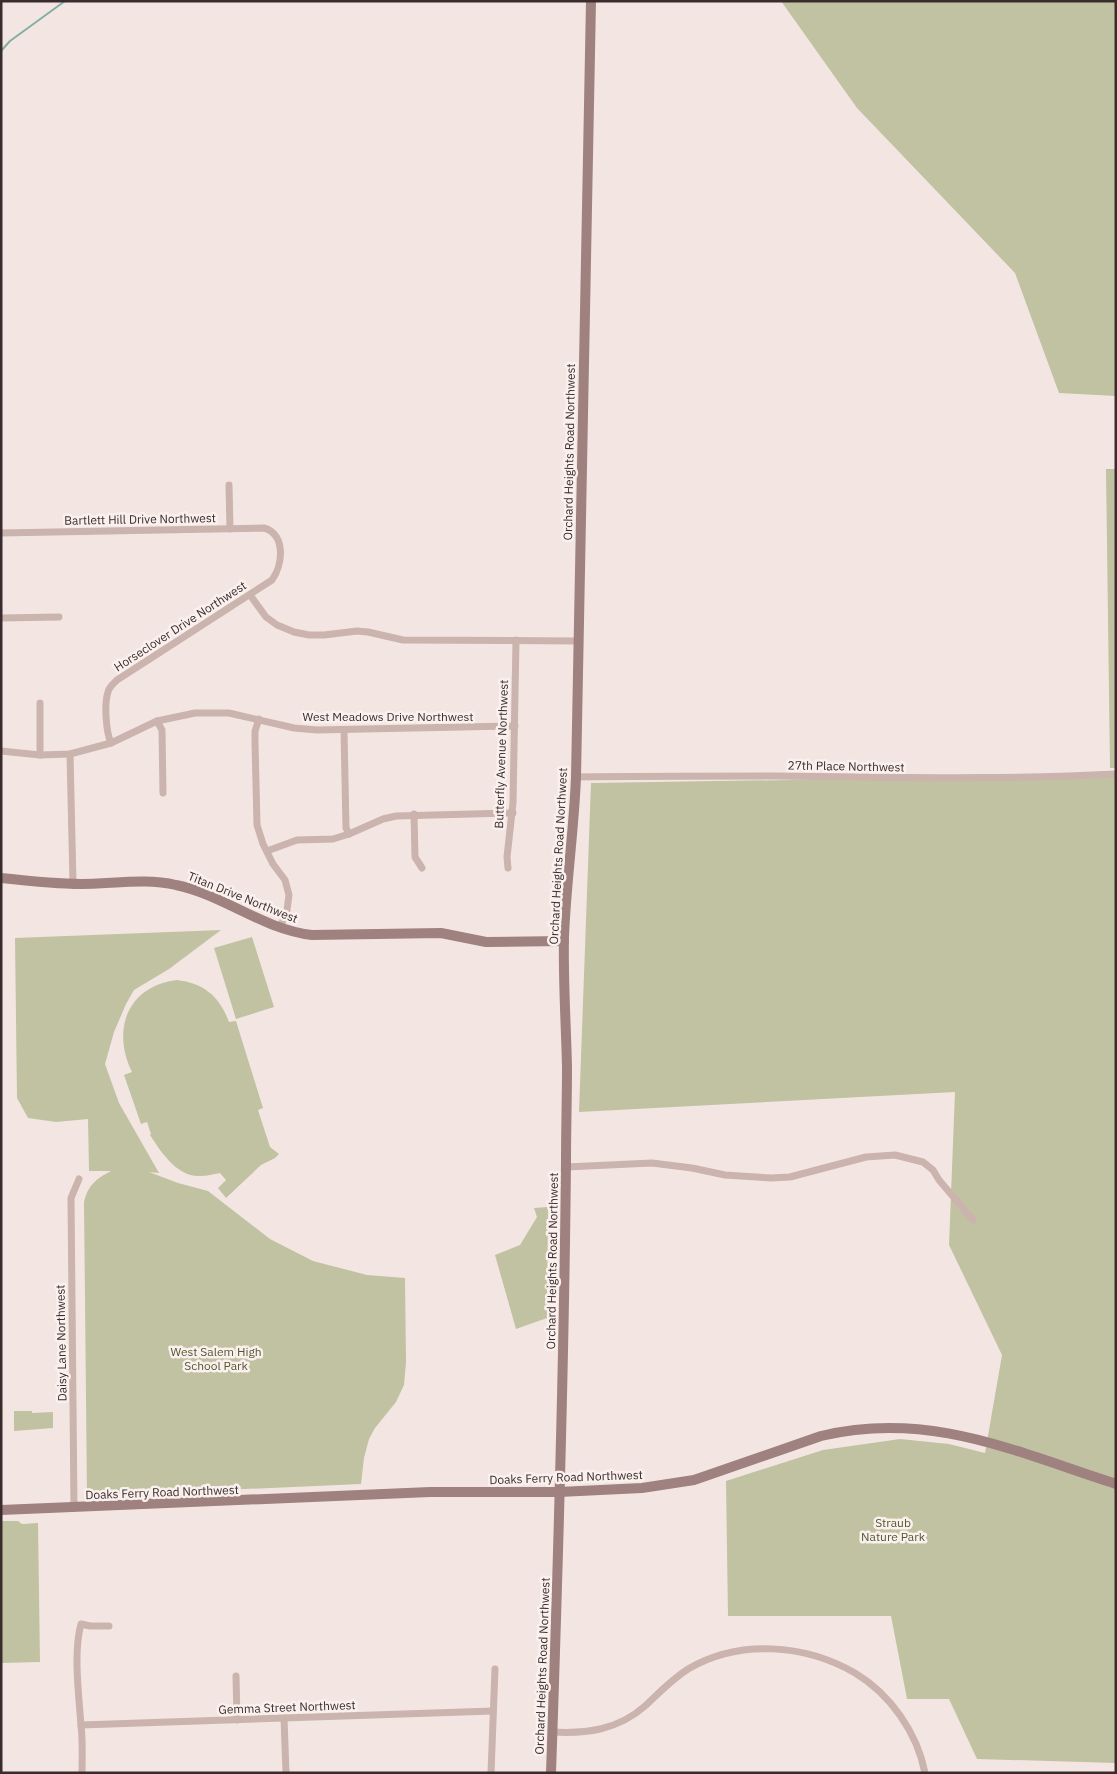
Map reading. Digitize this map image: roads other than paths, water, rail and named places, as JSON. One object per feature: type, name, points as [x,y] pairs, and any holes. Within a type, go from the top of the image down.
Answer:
[{"type":"street","name":"Orchard Heights Road Northwest","points":[[551,1773],[566,1167],[567,1066],[564,1005],[564,941],[576,777],[591,1]]},
{"type":"street","points":[[229,485],[230,529]]},
{"type":"street","name":"Bartlett Hill Drive Northwest","points":[[1,533],[264,528],[271,530],[277,536]]},
{"type":"street","name":"Horseclover Drive Northwest","points":[[111,743],[108,735],[107,694],[110,686],[272,580],[277,573],[280,562],[280,542],[277,536]]},
{"type":"street","points":[[250,595],[262,612],[277,625],[294,632],[309,635],[357,631],[404,640],[578,641]]},
{"type":"street","points":[[1,618],[59,617]]},
{"type":"street","name":"Butterfly Avenue Northwest","points":[[508,868],[507,857],[513,812],[516,640]]},
{"type":"street","points":[[40,703],[40,755]]},
{"type":"street","name":"West Meadows Drive Northwest","points":[[1,751],[40,755],[70,754],[111,743],[157,721],[186,714],[214,712],[243,715],[294,728],[344,730],[515,726]]},
{"type":"street","points":[[259,719],[255,742],[257,825],[267,851],[284,880],[289,895],[280,928]]},
{"type":"street","points":[[157,721],[162,730],[163,793]]},
{"type":"street","points":[[344,730],[346,828],[349,834]]},
{"type":"street","points":[[70,754],[73,884]]},
{"type":"street","name":"27th Place Northwest","points":[[576,777],[776,776],[954,779],[1040,778],[1116,774]]},
{"type":"street","points":[[267,851],[297,840],[333,839],[383,819],[414,814],[513,812]]},
{"type":"street","points":[[414,814],[415,857],[422,868]]},
{"type":"street","name":"Titan Drive Northwest","points":[[1,878],[73,884],[153,882],[173,884],[196,890],[280,928],[312,935],[441,933],[486,942],[564,941]]},
{"type":"street","points":[[566,1167],[652,1162],[725,1175],[771,1178],[790,1177],[866,1157],[895,1155],[923,1162],[933,1170],[939,1180],[973,1220]]},
{"type":"street","name":"Daisy Lane Northwest","points":[[74,1508],[71,1198],[79,1179]]},
{"type":"street","name":"Doaks Ferry Road Northwest","points":[[1,1510],[430,1492],[559,1492],[642,1488],[684,1482],[725,1470],[821,1436],[844,1431],[881,1428],[910,1429],[968,1436],[1025,1452],[1116,1484]]},
{"type":"street","points":[[82,1773],[81,1725],[78,1708],[77,1636],[81,1624],[109,1626]]},
{"type":"street","points":[[552,1732],[582,1732],[607,1728],[632,1716],[672,1681],[705,1661],[740,1652],[779,1649],[797,1651],[831,1660],[861,1677],[875,1688],[905,1722],[920,1752],[925,1773]]},
{"type":"street","points":[[491,1773],[495,1669]]},
{"type":"street","points":[[236,1676],[237,1720]]},
{"type":"street","name":"Gemma Street Northwest","points":[[81,1725],[493,1711]]},
{"type":"street","points":[[284,1718],[286,1773]]},
{"type":"waterway","points":[[1,51],[10,41],[65,1]]},
{"type":"park label","name":"West Salem High School Park","points":[[216,1358]]},
{"type":"park label","name":"Straub Nature Park","points":[[893,1529]]}]
